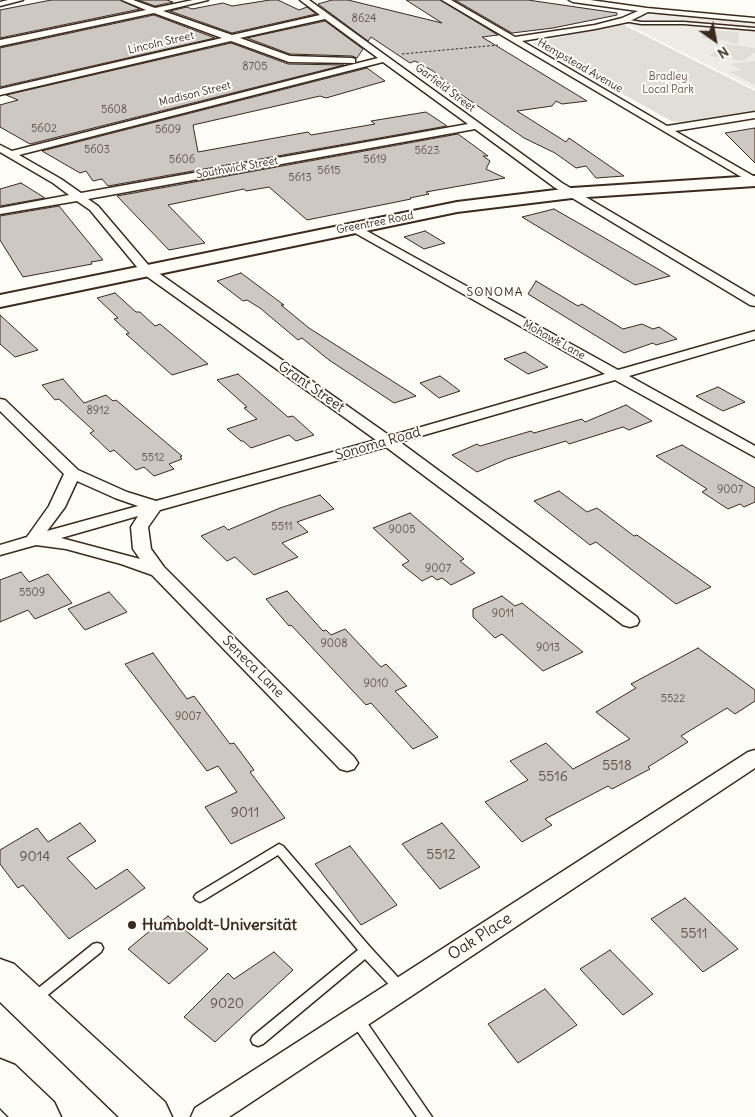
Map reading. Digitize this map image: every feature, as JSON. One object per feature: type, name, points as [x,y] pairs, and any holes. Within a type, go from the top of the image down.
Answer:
[{"type":"main road","points":[[0,976],[150,1117]]},
{"type":"main road","points":[[0,1079],[39,1117]]},
{"type":"street","points":[[0,4],[19,0]]},
{"type":"street","points":[[126,0],[229,39],[289,59],[346,61],[383,58]]},
{"type":"street","points":[[0,43],[204,0]]},
{"type":"street","name":"Garfield Street","points":[[304,0],[475,126],[572,193],[755,302]]},
{"type":"street","name":"Hempstead Avenue","points":[[446,0],[754,181]]},
{"type":"street","points":[[572,0],[647,10],[755,20]]},
{"type":"street","points":[[517,42],[625,20],[665,2]]},
{"type":"street","name":"Lincoln Street","points":[[0,92],[326,16]]},
{"type":"street","name":"Madison Street","points":[[11,154],[383,58]]},
{"type":"street","points":[[666,129],[755,116]]},
{"type":"street","name":"Southwick Street","points":[[0,211],[475,126]]},
{"type":"street","name":"Grant Street","points":[[0,148],[57,181],[94,208],[146,270],[388,441],[630,621]]},
{"type":"street","name":"Greentree Road","points":[[0,301],[352,227],[457,207],[572,193],[754,181]]},
{"type":"street","name":"Mohawk Lane","points":[[352,227],[755,452]]},
{"type":"street","name":"Sonoma Road","points":[[0,550],[755,335]]},
{"type":"street","points":[[0,403],[72,473],[105,488],[154,506]]},
{"type":"street","points":[[34,540],[41,527],[57,507],[72,473]]},
{"type":"street","name":"Seneca Lane","points":[[154,506],[139,527],[142,549],[158,571],[348,763]]},
{"type":"street","name":"Seneca Lane","points":[[34,540],[67,544],[158,571]]},
{"type":"street","name":"Oak Place","points":[[205,1117],[755,758]]},
{"type":"lane","points":[[625,20],[648,24],[684,24],[755,29]]},
{"type":"lane","points":[[200,897],[279,849],[401,989]]},
{"type":"lane","points":[[28,1004],[97,948]]},
{"type":"lane","points":[[258,1040],[366,950]]},
{"type":"lane","points":[[356,1018],[425,1117]]},
{"type":"path","points":[[383,58],[517,42]]},
{"type":"shaded area","points":[[661,14],[755,21],[755,89],[624,23],[646,15]]},
{"type":"green space","name":"Bradley Local Park","points":[[622,24],[755,91],[755,110],[680,122],[671,121],[532,43]]},
{"type":"green space","points":[[705,30],[739,32],[738,44],[723,40],[701,38]]},
{"type":"green space","points":[[725,44],[755,48],[755,52],[744,61],[709,56]]},
{"type":"green space","points":[[755,61],[755,85],[729,72],[742,70],[730,64]]},
{"type":"building","points":[[51,0],[120,0],[140,9],[0,38],[0,10]]},
{"type":"building","points":[[138,0],[167,0],[173,2],[155,6]]},
{"type":"building","points":[[278,0],[299,10],[307,7],[316,14],[232,33],[170,11],[223,3],[232,6]]},
{"type":"building","points":[[332,0],[348,0],[442,23],[406,0],[440,0],[498,35],[482,37],[587,101],[562,104],[556,101],[552,106],[517,111],[566,142],[569,138],[624,176],[596,178],[586,166],[576,168],[555,153],[524,138],[459,93],[433,71],[415,61],[410,63],[371,37],[368,41],[318,4]]},
{"type":"building","points":[[455,0],[528,0],[617,13],[617,15],[553,28],[512,33]]},
{"type":"building","points":[[154,15],[215,38],[0,87],[0,48]]},
{"type":"building","points":[[325,21],[363,49],[357,58],[352,56],[290,54],[247,38]]},
{"type":"building","points":[[231,43],[288,64],[344,65],[30,144],[0,127],[0,105],[18,100],[6,95]]},
{"type":"building","points":[[367,68],[385,81],[326,98],[320,96],[193,125],[198,152],[308,132],[311,135],[375,124],[371,121],[426,112],[447,126],[108,186],[102,179],[93,181],[86,171],[80,173],[42,151]]},
{"type":"building","points":[[755,128],[755,163],[725,133]]},
{"type":"building","points":[[458,134],[488,156],[483,156],[490,161],[486,169],[505,178],[426,192],[429,194],[307,220],[269,187],[246,191],[244,189],[168,205],[205,243],[169,250],[117,196]]},
{"type":"building","points":[[21,183],[45,198],[0,206],[0,189]]},
{"type":"building","points":[[59,206],[103,260],[91,262],[92,264],[23,277],[0,240],[0,216]]},
{"type":"building","points":[[554,209],[670,276],[635,285],[522,217]]},
{"type":"building","points":[[425,231],[445,243],[424,249],[404,237]]},
{"type":"building","points":[[241,273],[284,305],[281,305],[309,328],[416,396],[394,403],[329,360],[302,338],[298,340],[260,308],[247,300],[243,301],[217,281]]},
{"type":"building","points":[[536,281],[578,306],[582,304],[623,329],[642,324],[653,329],[659,327],[677,339],[656,345],[653,343],[624,353],[528,294]]},
{"type":"building","points":[[115,293],[155,326],[160,324],[208,364],[172,375],[126,334],[129,333],[114,319],[118,318],[97,298]]},
{"type":"building","points":[[0,315],[38,350],[15,357],[0,344]]},
{"type":"building","points":[[525,352],[548,367],[528,374],[504,359]]},
{"type":"building","points":[[238,374],[288,417],[293,416],[314,435],[296,441],[289,435],[251,448],[241,441],[227,429],[257,419],[244,408],[247,407],[217,380]]},
{"type":"building","points":[[440,376],[460,391],[439,398],[420,383]]},
{"type":"building","points":[[63,379],[84,403],[106,395],[113,401],[116,400],[182,456],[180,457],[182,459],[169,464],[174,469],[154,476],[144,467],[136,470],[114,450],[110,452],[90,433],[94,431],[59,399],[55,400],[42,385]]},
{"type":"building","points":[[718,387],[745,402],[723,411],[696,396]]},
{"type":"building","points":[[626,405],[652,421],[629,430],[623,427],[569,444],[566,441],[507,459],[477,472],[452,455],[477,444],[480,446],[582,419],[585,422]]},
{"type":"building","points":[[682,445],[755,488],[755,502],[744,507],[740,504],[728,509],[702,492],[707,489],[656,456]]},
{"type":"building","points":[[559,491],[587,512],[597,508],[634,536],[637,535],[711,587],[676,604],[596,542],[590,545],[534,501]]},
{"type":"building","points":[[320,495],[334,509],[297,522],[308,532],[282,543],[298,557],[254,575],[235,557],[227,561],[201,536],[224,526],[228,530],[280,508]]},
{"type":"building","points":[[410,513],[464,559],[460,561],[475,573],[451,585],[442,578],[437,580],[432,576],[422,581],[402,565],[409,561],[373,528]]},
{"type":"building","points":[[21,572],[29,582],[48,574],[72,603],[35,619],[28,610],[0,622],[0,580]]},
{"type":"building","points":[[287,591],[323,631],[326,630],[331,635],[345,629],[381,667],[386,664],[407,686],[395,691],[438,737],[413,749],[371,703],[366,705],[291,625],[289,626],[266,599]]},
{"type":"building","points":[[109,592],[127,612],[85,630],[68,609]]},
{"type":"building","points":[[502,596],[515,606],[522,603],[583,652],[543,671],[502,634],[495,638],[473,617],[473,609]]},
{"type":"building","points":[[698,648],[755,690],[755,701],[735,714],[727,708],[681,736],[688,742],[648,767],[650,769],[612,789],[608,786],[545,819],[552,825],[522,842],[485,802],[528,780],[510,761],[546,743],[573,769],[630,739],[596,712],[636,688],[631,684]]},
{"type":"building","points":[[153,653],[187,699],[194,696],[230,744],[234,743],[254,770],[250,772],[285,818],[231,844],[205,807],[237,792],[218,766],[207,771],[125,664]]},
{"type":"building","points":[[80,823],[96,841],[67,858],[96,889],[127,869],[145,888],[69,939],[23,885],[18,888],[0,864],[0,850],[37,828],[48,842]]},
{"type":"building","points":[[442,823],[480,867],[440,889],[402,844]]},
{"type":"building","points":[[350,846],[397,905],[361,925],[315,864]]},
{"type":"building","points":[[685,898],[738,949],[703,972],[651,919]]},
{"type":"building","points":[[168,916],[208,949],[169,984],[128,949]]},
{"type":"building","points":[[610,950],[653,994],[623,1015],[580,969]]},
{"type":"building","points":[[274,952],[293,970],[215,1042],[184,1017],[228,973],[234,979]]},
{"type":"building","points":[[545,989],[577,1025],[518,1063],[488,1024]]},
{"type":"place","name":"Humboldt-Universität","points":[[132,925]]},
{"type":"district","name":"SONOMA","points":[[495,293]]}]
